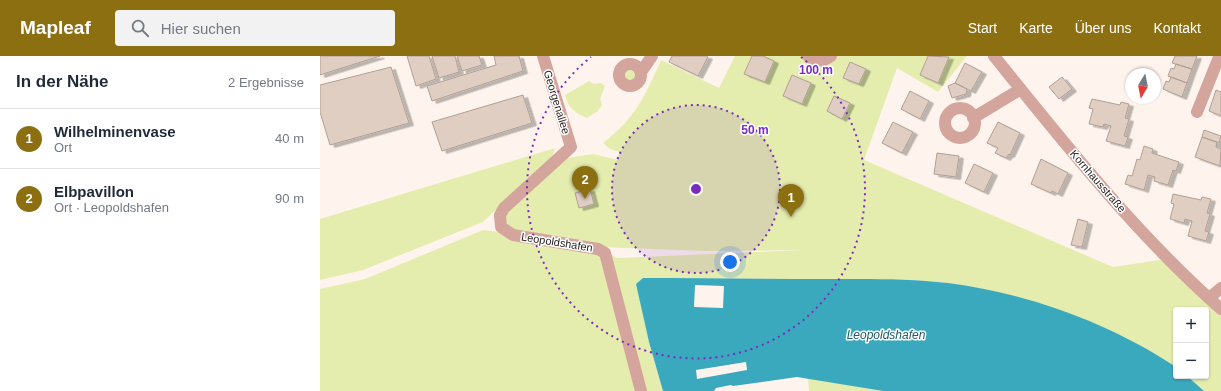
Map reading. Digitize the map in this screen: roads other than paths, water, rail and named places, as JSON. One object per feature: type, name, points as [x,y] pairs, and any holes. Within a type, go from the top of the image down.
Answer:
[{"type":"street","name":"Georgenallee","points":[[543,56],[571,147]]},
{"type":"street","points":[[641,72],[652,56]]},
{"type":"street","points":[[808,56],[816,61],[821,61],[831,56]]},
{"type":"street","name":"Kornhausstraße","points":[[994,56],[1085,168],[1185,277],[1221,309]]},
{"type":"street","points":[[1197,112],[1220,57]]},
{"type":"street","points":[[973,118],[1021,89]]},
{"type":"street","name":"Leopoldshafen","points":[[571,147],[504,208],[500,215],[501,227],[513,235],[598,249],[605,253],[641,391]]},
{"type":"street","points":[[1209,298],[1221,288]]},
{"type":"water","name":"Leopoldshafen","points":[[643,278],[871,279],[933,281],[978,288],[1037,302],[1096,324],[1124,337],[1173,365],[1173,379],[1190,379],[1204,391],[883,391],[797,377],[733,386],[731,385],[716,388],[714,391],[663,391],[649,342],[636,284]]},
{"type":"place","name":"Elbpavillon","points":[[585,199]]},
{"type":"place","name":"Wilhelminenvase","points":[[791,217]]}]
